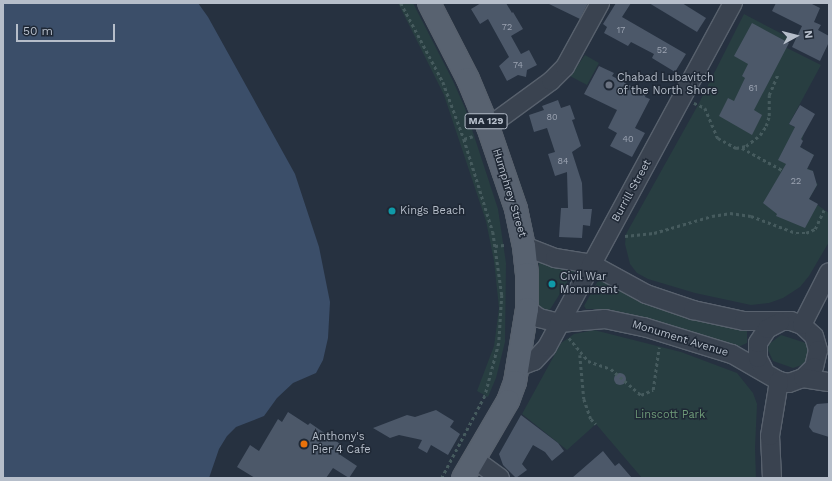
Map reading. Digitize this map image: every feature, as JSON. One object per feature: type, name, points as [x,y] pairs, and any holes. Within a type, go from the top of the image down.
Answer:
[{"type":"main road","name":"Humphrey Street","points":[[429,3],[468,79],[481,132],[516,209],[514,245],[527,309],[518,367],[508,400],[463,478]]},
{"type":"street","points":[[481,132],[551,81],[564,67],[600,3]]},
{"type":"street","name":"Burrill Street","points":[[518,367],[534,361],[563,330],[591,264],[683,99],[732,3]]},
{"type":"street","points":[[514,245],[555,258],[591,264],[625,284],[670,303],[744,321],[791,321],[802,325],[822,342],[818,360],[811,372],[803,378],[790,383],[772,377],[758,358],[758,343],[768,329],[780,322]]},
{"type":"street","points":[[802,325],[829,272]]},
{"type":"street","name":"Monument Avenue","points":[[527,309],[539,318],[563,330],[605,319],[665,333],[732,354],[772,377]]},
{"type":"street","points":[[772,377],[770,436],[772,478]]},
{"type":"street","points":[[803,378],[829,382]]},
{"type":"street","points":[[474,459],[500,478]]},
{"type":"path","points":[[401,3],[443,82],[464,139],[495,246],[502,295],[499,343],[485,396],[442,478]]},
{"type":"path","points":[[741,148],[753,143],[766,126],[769,116],[769,95],[778,74]]},
{"type":"path","points":[[683,99],[705,108],[718,138],[726,144],[741,148],[782,170]]},
{"type":"path","points":[[464,139],[481,132]]},
{"type":"path","points":[[625,236],[654,233],[712,216],[730,213],[751,216],[796,233],[806,233],[815,229],[824,210]]},
{"type":"path","points":[[495,246],[514,245]]},
{"type":"path","points":[[563,330],[580,354],[588,361],[611,369],[641,395],[647,394],[653,390],[656,357],[665,333]]},
{"type":"path","points":[[580,354],[584,399],[591,419],[596,424]]},
{"type":"green space","points":[[398,3],[413,3],[453,81],[465,108],[498,209],[506,263],[505,342],[496,378],[488,397],[477,391],[494,346],[499,308],[494,261],[486,221],[444,95]]},
{"type":"green space","points":[[744,14],[788,37],[783,46],[821,65],[789,124],[804,133],[800,147],[814,155],[807,168],[813,171],[814,182],[818,184],[809,199],[829,213],[829,242],[809,276],[800,287],[783,298],[769,303],[751,305],[695,293],[648,279],[637,273],[630,264],[625,244],[626,234],[698,105]]},
{"type":"green space","points":[[585,55],[599,63],[587,85],[570,76]]},
{"type":"green space","points":[[539,260],[575,270],[549,311],[540,309],[538,305]]},
{"type":"green space","points":[[600,277],[743,327],[747,331],[747,343],[736,348],[607,309],[586,309],[584,306]]},
{"type":"green space","name":"Linscott Park","points":[[594,330],[681,352],[737,373],[753,393],[757,404],[755,448],[756,478],[642,478],[596,424],[567,450],[522,414],[561,343],[574,334]]},
{"type":"green space","points":[[781,335],[806,343],[809,353],[805,364],[793,368],[773,361],[768,350],[769,344]]},
{"type":"water","points":[[3,3],[198,3],[208,17],[295,174],[319,247],[330,302],[328,338],[323,360],[316,373],[293,383],[277,398],[264,416],[236,427],[227,436],[219,449],[209,478],[3,478]]},
{"type":"building","points":[[481,3],[506,3],[512,13],[513,12],[523,29],[511,36],[521,54],[529,50],[537,65],[527,70],[526,77],[518,75],[507,81],[499,66],[509,57],[488,19],[480,24],[471,9]]},
{"type":"building","points":[[547,3],[588,3],[580,19]]},
{"type":"building","points":[[616,3],[631,3],[622,17],[686,54],[675,72],[652,58],[654,54],[631,42],[628,46],[604,33],[607,27],[603,24]]},
{"type":"building","points":[[649,3],[682,3],[706,18],[697,32]]},
{"type":"building","points":[[776,3],[810,3],[820,8],[814,22],[821,25],[818,30],[829,36],[829,42],[820,61],[792,47],[802,26],[772,11]]},
{"type":"building","points":[[752,23],[789,43],[754,110],[762,115],[752,135],[719,116],[728,98],[734,101],[745,78],[742,76],[748,64],[734,56]]},
{"type":"building","name":"Chabad Lubavitch of the North Shore","points":[[599,66],[614,73],[612,76],[646,94],[645,97],[650,99],[635,128],[645,133],[632,157],[610,146],[617,133],[608,128],[617,110],[584,94]]},
{"type":"building","points":[[558,100],[561,108],[570,105],[575,119],[572,120],[581,146],[572,152],[582,183],[583,209],[592,209],[590,226],[583,225],[582,238],[559,237],[561,208],[568,208],[567,172],[555,176],[548,154],[555,152],[547,128],[534,132],[529,115],[544,110],[542,106]]},
{"type":"building","points":[[800,105],[815,114],[801,139],[803,141],[800,147],[814,155],[807,169],[813,171],[817,185],[809,199],[818,204],[805,228],[776,216],[777,214],[763,203],[786,164],[778,160],[795,127],[789,124]]},
{"type":"building","points":[[618,373],[622,373],[626,379],[622,385],[618,385],[614,381],[614,377]]},
{"type":"building","points":[[829,403],[829,437],[813,432],[809,427],[814,407],[817,404]]},
{"type":"building","points":[[436,410],[454,421],[450,427],[460,434],[448,455],[431,445],[427,453],[418,448],[422,440],[399,435],[390,438],[373,428],[407,415],[415,417]]},
{"type":"building","name":"Anthony's Pier 4 Cafe","points":[[288,412],[308,425],[310,423],[343,446],[339,454],[357,466],[349,478],[333,468],[326,478],[255,478],[237,467],[250,445],[259,451],[278,419],[282,422]]},
{"type":"building","points":[[521,415],[558,443],[564,451],[552,461],[545,452],[533,445],[522,464],[527,470],[516,478],[503,465],[499,454]]},
{"type":"building","points":[[603,451],[615,466],[619,463],[632,478],[572,478]]},
{"type":"place","name":"Chabad Lubavitch of the North Shore","points":[[609,85]]},
{"type":"place","name":"Kings Beach","points":[[392,211]]},
{"type":"place","name":"Civil War Monument","points":[[552,284]]},
{"type":"place","name":"Anthony's Pier 4 Cafe","points":[[304,444]]}]
